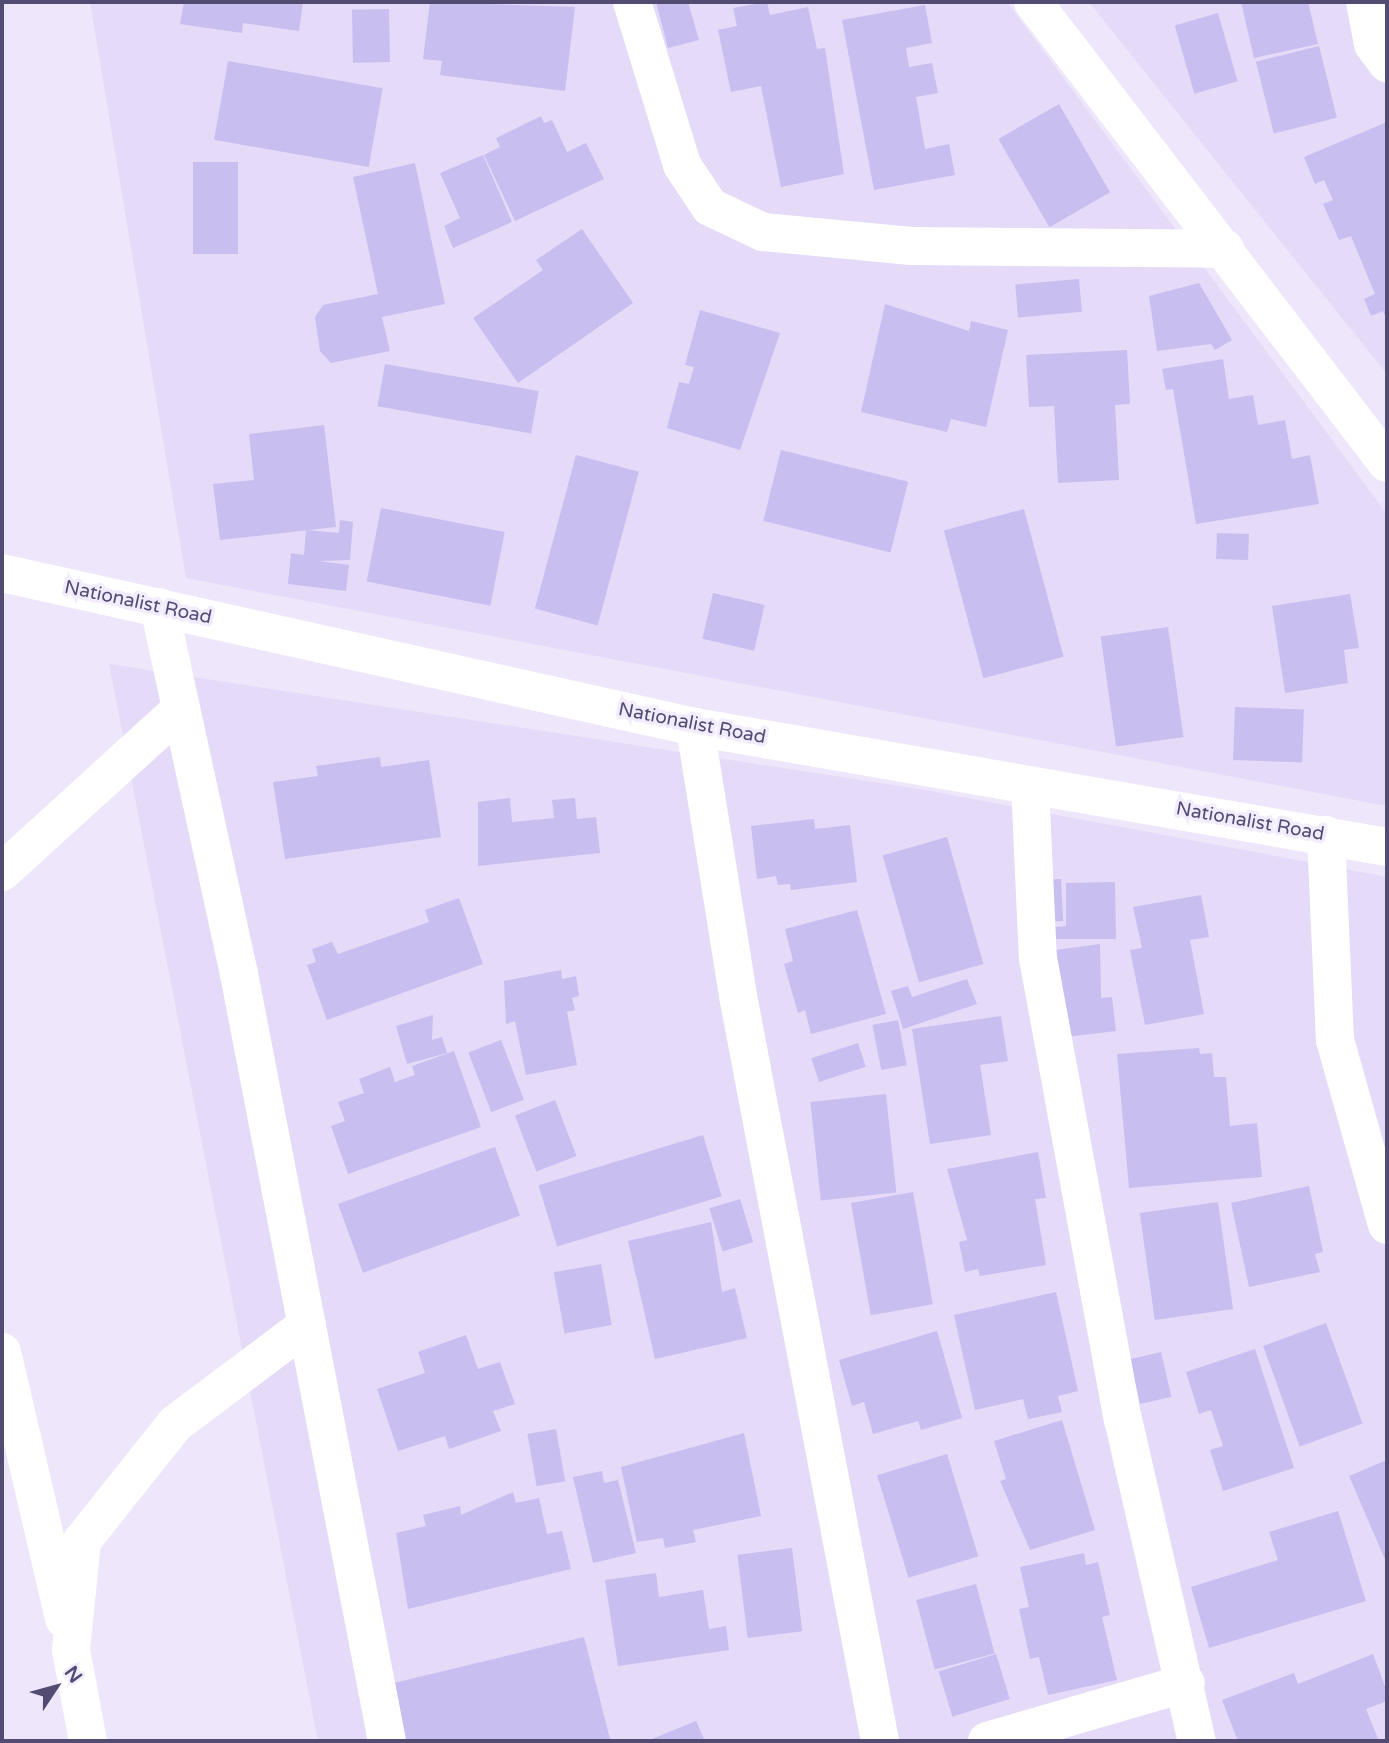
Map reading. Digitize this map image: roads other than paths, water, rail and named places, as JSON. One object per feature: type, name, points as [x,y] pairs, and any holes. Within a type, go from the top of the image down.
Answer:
[{"type":"street","points":[[632,2],[682,164],[710,207],[763,232],[911,246],[1225,249]]},
{"type":"street","points":[[1033,2],[1387,463]]},
{"type":"street","points":[[1365,2],[1373,44],[1387,63]]},
{"type":"street","name":"Nationalist Road","points":[[2,573],[695,727],[1387,847]]},
{"type":"street","points":[[159,607],[307,1325],[387,1741]]},
{"type":"street","points":[[2,872],[181,709]]},
{"type":"street","points":[[695,727],[738,996],[880,1741]]},
{"type":"street","points":[[1030,785],[1038,958],[1123,1419],[1186,1683],[1197,1741]]},
{"type":"street","points":[[1326,835],[1335,1040],[1387,1225]]},
{"type":"street","points":[[71,1650],[82,1541],[175,1424],[307,1325]]},
{"type":"street","points":[[2,1352],[71,1650],[88,1741]]},
{"type":"street","points":[[987,1741],[1186,1683]]}]
